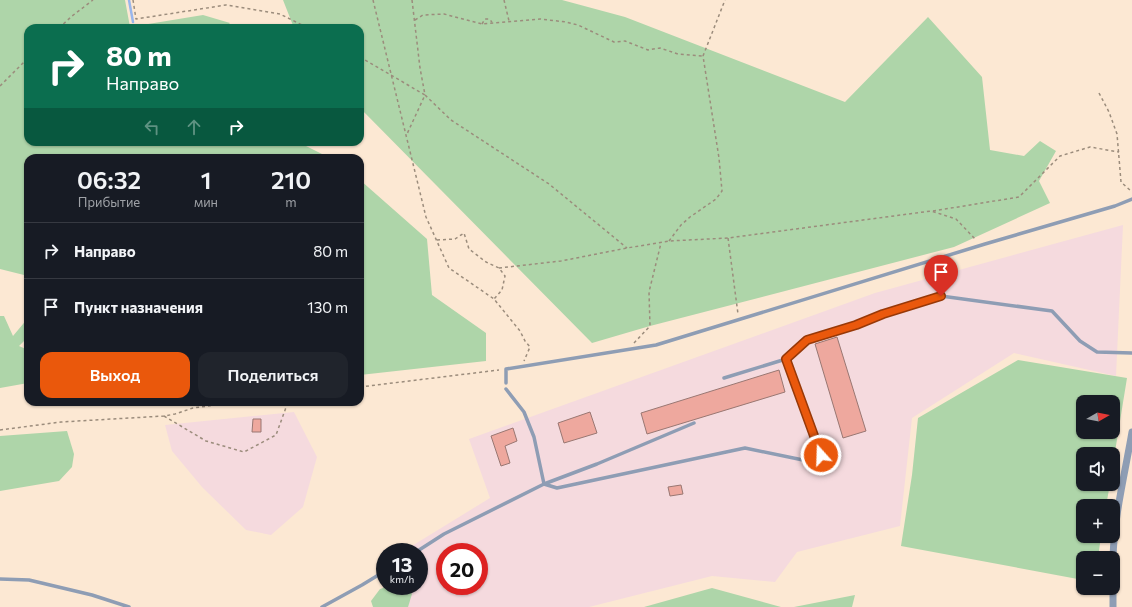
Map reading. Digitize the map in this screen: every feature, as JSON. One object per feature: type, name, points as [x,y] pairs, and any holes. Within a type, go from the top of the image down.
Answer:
[{"type":"street","points":[[1113,551],[1119,505],[1132,432]]},
{"type":"street","points":[[1113,595],[1113,607]]},
{"type":"lane","points":[[506,383],[506,369],[656,345],[985,244],[1115,206],[1132,199]]},
{"type":"lane","points":[[724,378],[786,359],[807,340],[941,296],[1052,311],[1080,341],[1097,352],[1132,353]]},
{"type":"lane","points":[[544,484],[557,488],[745,448],[804,460],[821,455],[786,359]]},
{"type":"lane","points":[[506,389],[524,412],[534,437],[544,484]]},
{"type":"lane","points":[[428,544],[444,534],[544,484],[694,424]]},
{"type":"lane","points":[[322,607],[376,576]]},
{"type":"lane","points":[[0,579],[29,580],[92,595],[128,607]]},
{"type":"path","points":[[63,24],[93,0]]},
{"type":"path","points":[[133,0],[136,19],[226,5],[280,14],[300,24]]},
{"type":"path","points":[[373,0],[426,218],[449,268],[494,299],[520,330],[530,347],[524,360],[515,368]]},
{"type":"path","points":[[406,135],[425,95],[420,68],[412,0]]},
{"type":"path","points":[[504,0],[509,21]]},
{"type":"path","points":[[669,241],[681,225],[716,200],[722,191],[719,158],[703,56],[725,0]]},
{"type":"path","points":[[415,20],[423,15],[444,14],[482,24],[540,19],[566,22],[578,25],[614,42],[625,42],[648,50],[660,48],[678,54],[703,56]]},
{"type":"path","points":[[482,24],[485,19],[489,19],[492,22]]},
{"type":"path","points":[[364,59],[425,95],[451,120],[549,184],[627,248]]},
{"type":"path","points":[[0,86],[24,62]]},
{"type":"path","points":[[1099,93],[1109,112],[1117,134],[1121,182],[1132,192]]},
{"type":"path","points":[[499,268],[561,261],[669,241],[728,238],[931,211],[1019,197],[1060,156],[1090,147],[1119,152]]},
{"type":"path","points":[[931,211],[956,219],[976,239],[985,244]]},
{"type":"path","points":[[436,240],[455,239],[464,233],[469,249],[486,262],[499,268],[505,276],[502,290],[494,299]]},
{"type":"path","points":[[728,238],[738,321]]},
{"type":"path","points":[[625,351],[650,326],[649,292],[661,243]]},
{"type":"path","points":[[364,386],[506,369]]},
{"type":"path","points":[[0,430],[61,422],[164,416],[193,408],[208,406]]},
{"type":"path","points":[[164,416],[206,441],[244,452],[276,435],[287,406]]},
{"type":"shaded area","points":[[1123,225],[1116,376],[1014,353],[912,418],[900,526],[797,552],[775,582],[712,576],[589,607],[407,607],[403,595],[428,595],[428,543],[417,543],[490,498],[469,439],[875,293]]},
{"type":"shaded area","points":[[294,412],[317,457],[303,507],[271,535],[246,530],[202,487],[172,451],[165,425]]},
{"type":"green space","points":[[0,0],[125,0],[129,24],[24,24],[24,146],[306,146],[322,154],[24,154],[24,275],[0,269]]},
{"type":"green space","points":[[283,0],[562,0],[625,17],[845,102],[928,17],[982,77],[990,150],[1024,156],[1040,141],[1056,151],[1039,181],[1050,203],[954,247],[650,326],[592,343],[364,112],[364,24],[292,24]]},
{"type":"green space","points":[[203,15],[230,23],[229,24],[148,24]]},
{"type":"green space","points":[[364,184],[427,239],[432,295],[486,333],[486,361],[364,375]]},
{"type":"green space","points":[[0,316],[4,316],[13,336],[24,323],[24,341],[19,346],[24,348],[24,384],[0,388]]},
{"type":"green space","points":[[1018,360],[1127,378],[1120,421],[1120,395],[1076,395],[1076,439],[1117,439],[1116,447],[1076,447],[1076,491],[1109,491],[1107,499],[1076,499],[1076,543],[1100,543],[1099,551],[1076,551],[1076,579],[901,546],[912,475],[918,418]]},
{"type":"green space","points":[[67,431],[74,454],[72,467],[59,481],[0,491],[0,436]]},
{"type":"green space","points":[[712,588],[781,607],[644,607]]},
{"type":"green space","points":[[376,594],[412,595],[408,607],[373,607],[371,601]]},
{"type":"green space","points":[[855,595],[852,607],[794,607]]},
{"type":"building","points":[[837,337],[866,431],[843,438],[815,344]]},
{"type":"building","points":[[779,370],[785,392],[647,434],[641,413]]},
{"type":"building","points":[[590,412],[597,433],[564,443],[558,423]]},
{"type":"building","points":[[253,419],[261,419],[261,432],[252,432]]},
{"type":"building","points":[[513,428],[517,441],[505,446],[510,463],[501,466],[491,436]]},
{"type":"building","points":[[681,485],[683,494],[670,496],[668,487]]},
{"type":"waterway","points":[[129,0],[133,22]]},
{"type":"route","points":[[821,455],[786,359],[807,340],[856,325],[909,305],[941,296]]}]
